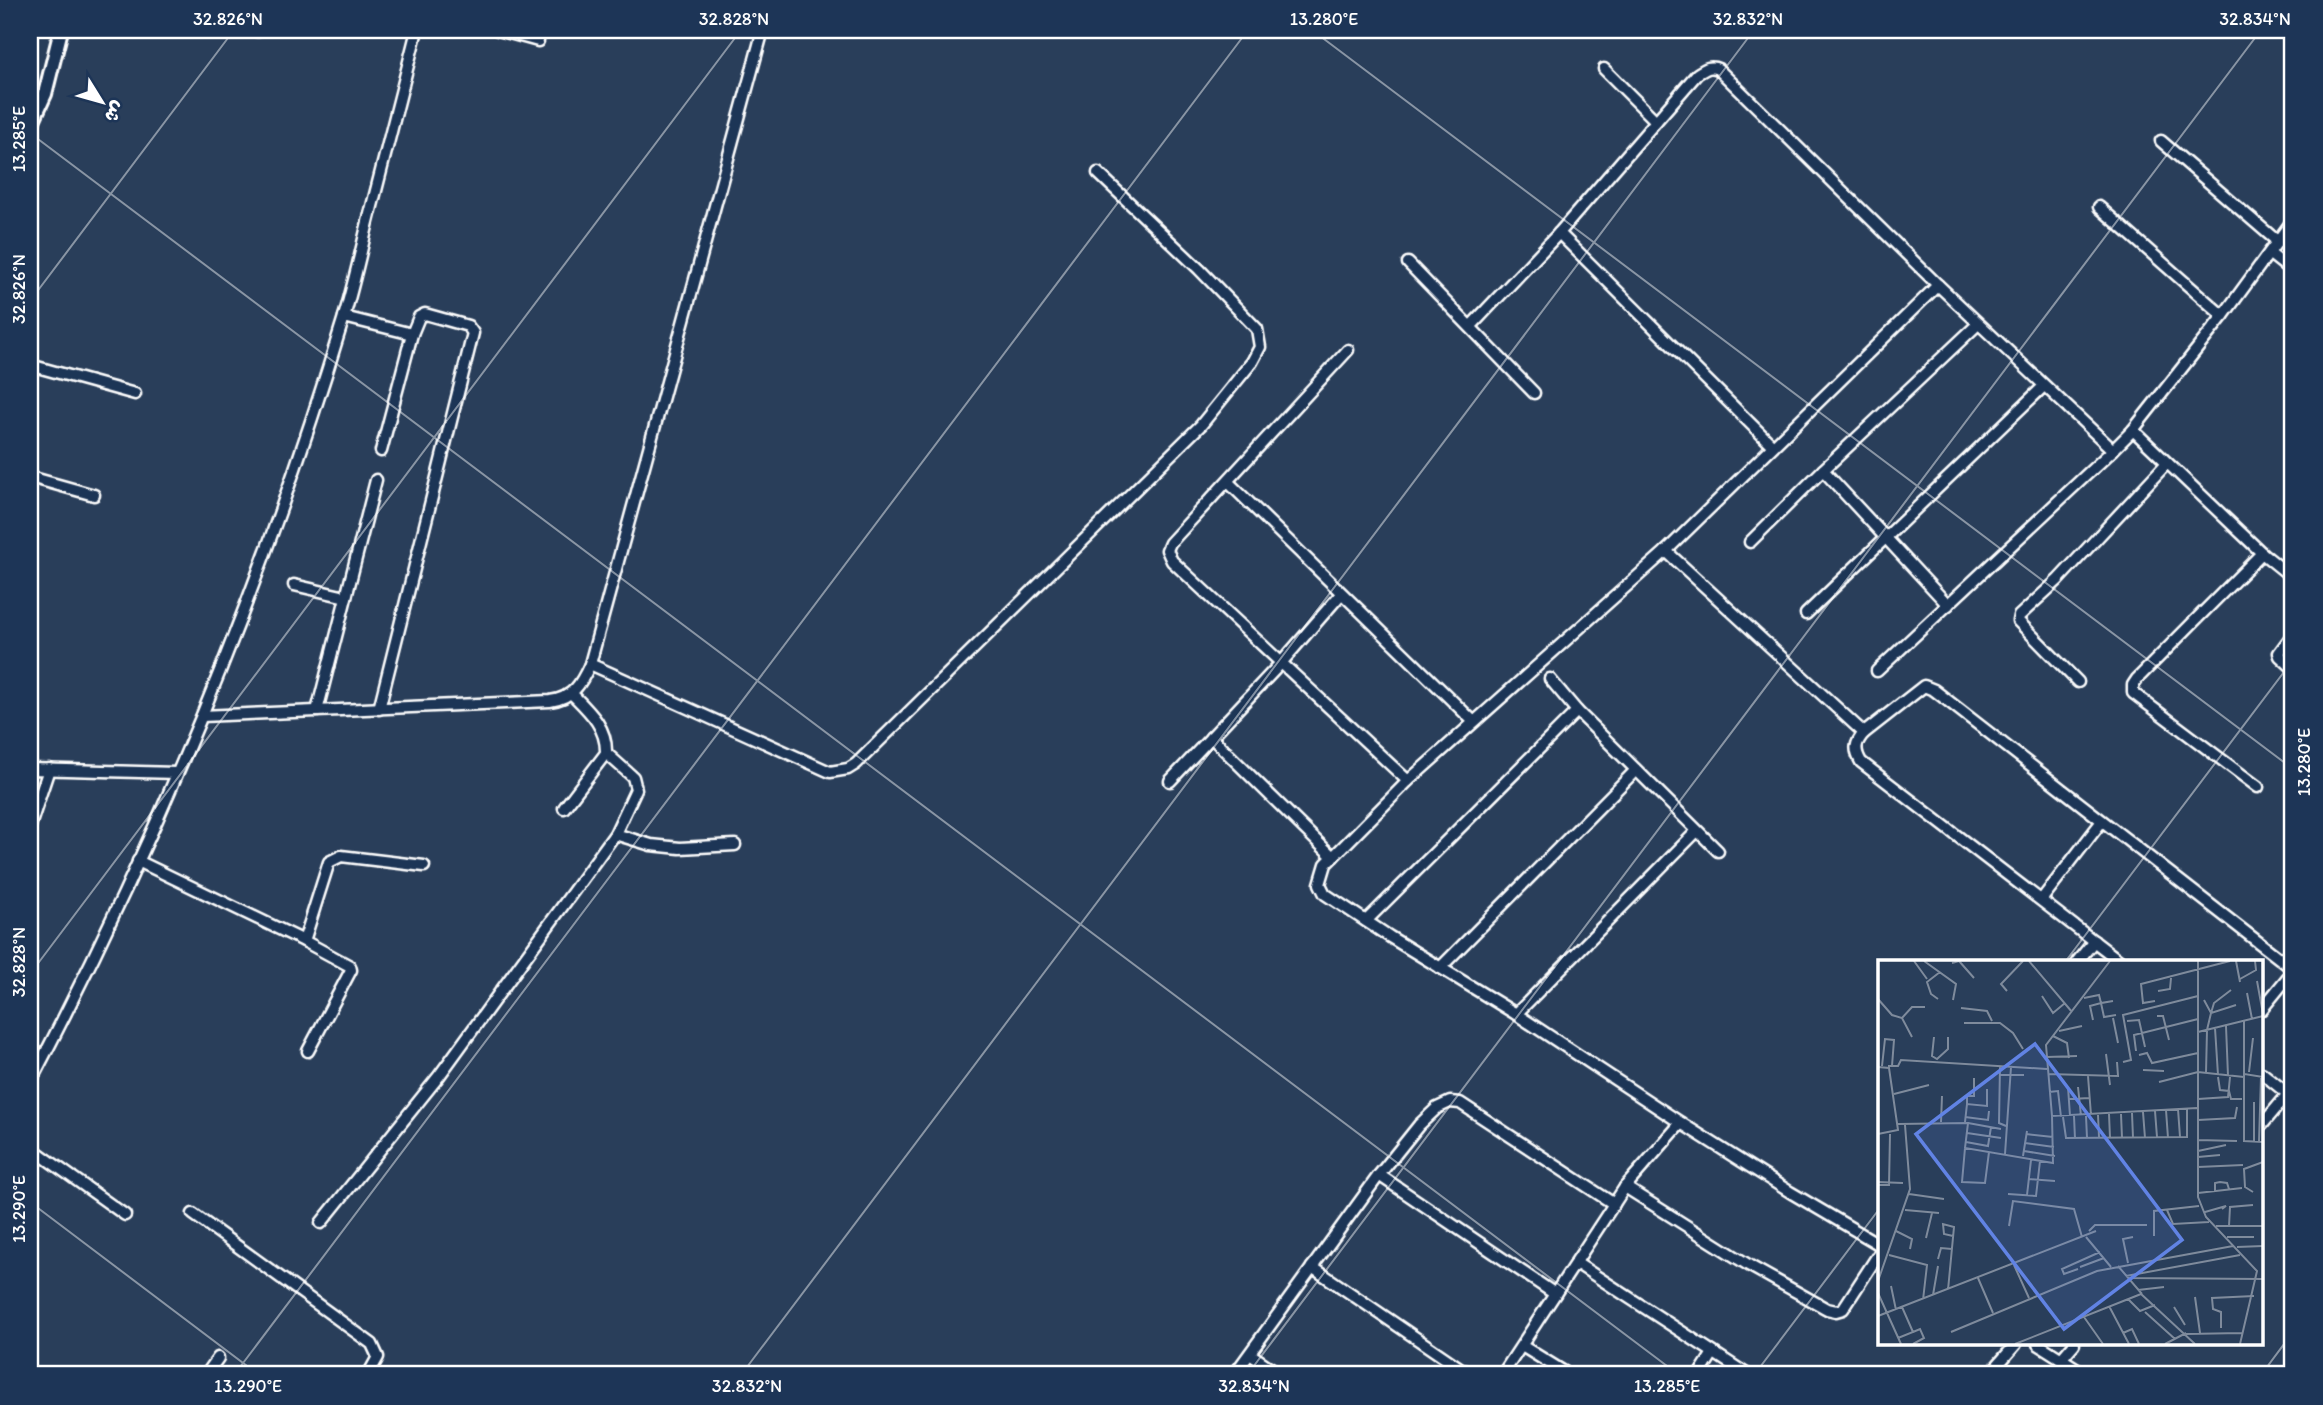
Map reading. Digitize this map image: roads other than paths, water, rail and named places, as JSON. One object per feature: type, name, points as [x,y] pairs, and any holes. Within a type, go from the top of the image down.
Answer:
[{"type":"street","points":[[30,127],[45,94],[61,30]]},
{"type":"street","points":[[30,1083],[100,947],[202,716],[255,583],[304,445],[344,317],[417,30]]},
{"type":"street","points":[[498,30],[538,41]]},
{"type":"street","points":[[202,716],[562,700],[582,683],[590,664],[763,30]]},
{"type":"street","points":[[1471,326],[1559,233],[1697,74],[1713,67],[1978,324],[2113,450]]},
{"type":"street","points":[[1604,69],[1656,121]]},
{"type":"street","points":[[2161,141],[2278,243]]},
{"type":"street","points":[[590,664],[830,772],[848,769],[856,764],[1201,425],[1252,362],[1260,347],[1257,329],[1199,269],[1098,173]]},
{"type":"street","points":[[2099,207],[2223,316]]},
{"type":"street","points":[[1877,671],[2133,430],[2223,316],[2293,220]]},
{"type":"street","points":[[1559,233],[1772,445]]},
{"type":"street","points":[[2270,254],[2293,272]]},
{"type":"street","points":[[1408,263],[1534,393]]},
{"type":"street","points":[[1878,1244],[1790,1192],[1516,1014],[1366,921],[1322,890],[1320,878],[1325,864],[1408,781],[1665,551],[1938,285]]},
{"type":"street","points":[[379,709],[473,333],[468,326],[425,314],[419,317],[381,451]]},
{"type":"street","points":[[344,317],[412,334]]},
{"type":"street","points":[[1750,542],[1978,324]]},
{"type":"street","points":[[1348,350],[1170,543],[1168,556],[1408,781]]},
{"type":"street","points":[[30,365],[135,394]]},
{"type":"street","points":[[1806,614],[2044,386]]},
{"type":"street","points":[[2133,430],[2262,553],[2293,578]]},
{"type":"street","points":[[2078,682],[2034,639],[2018,621],[2019,616],[2058,580],[2167,463]]},
{"type":"street","points":[[1823,470],[1948,605]]},
{"type":"street","points":[[30,477],[94,495]]},
{"type":"street","points":[[317,711],[376,480]]},
{"type":"street","points":[[1227,482],[1473,721]]},
{"type":"street","points":[[1665,551],[1864,733]]},
{"type":"street","points":[[2258,787],[2137,697],[2133,693],[2133,685],[2262,553]]},
{"type":"street","points":[[294,585],[346,597]]},
{"type":"street","points":[[1170,781],[1281,663],[1341,594]]},
{"type":"street","points":[[2293,634],[2279,653],[2293,668]]},
{"type":"street","points":[[1550,679],[1635,771],[1718,852]]},
{"type":"street","points":[[2119,960],[1861,762],[1856,741],[1924,687],[1934,690],[2293,970],[2264,1006]]},
{"type":"street","points":[[564,808],[606,753],[607,742],[592,714],[572,694]]},
{"type":"street","points":[[1366,921],[1577,711]]},
{"type":"street","points":[[1211,737],[1333,856]]},
{"type":"street","points":[[321,1223],[439,1076],[615,834],[636,789],[633,777],[606,753]]},
{"type":"street","points":[[30,769],[176,773]]},
{"type":"street","points":[[30,826],[49,769]]},
{"type":"street","points":[[1440,968],[1635,771]]},
{"type":"street","points":[[2042,899],[2102,821]]},
{"type":"street","points":[[1516,1014],[1697,831]]},
{"type":"street","points":[[615,834],[651,845],[680,848],[734,845]]},
{"type":"street","points":[[304,941],[330,862],[335,858],[341,856],[424,866]]},
{"type":"street","points":[[138,861],[346,963],[351,970],[308,1051]]},
{"type":"street","points":[[2079,960],[2094,941]]},
{"type":"street","points":[[2264,1074],[2291,1091],[2264,1123]]},
{"type":"street","points":[[1234,1375],[1378,1175],[1419,1125],[1437,1108],[1450,1102],[1460,1102],[1614,1204]]},
{"type":"street","points":[[1502,1375],[1625,1187],[1681,1123]]},
{"type":"street","points":[[30,1147],[125,1215]]},
{"type":"street","points":[[1378,1175],[1555,1294]]},
{"type":"street","points":[[1625,1187],[1750,1266],[1827,1309],[1843,1310],[1878,1255]]},
{"type":"street","points":[[194,1214],[372,1344],[378,1357],[368,1375]]},
{"type":"street","points":[[1576,1263],[1748,1375]]},
{"type":"street","points":[[1312,1267],[1470,1375]]},
{"type":"street","points":[[1522,1346],[1569,1375]]},
{"type":"street","points":[[1989,1375],[2014,1346]]},
{"type":"street","points":[[2041,1346],[2087,1375]]},
{"type":"street","points":[[2061,1359],[2072,1346]]},
{"type":"street","points":[[1699,1375],[1713,1353]]},
{"type":"street","points":[[1250,1354],[1281,1375]]},
{"type":"street","points":[[206,1375],[218,1358]]}]
